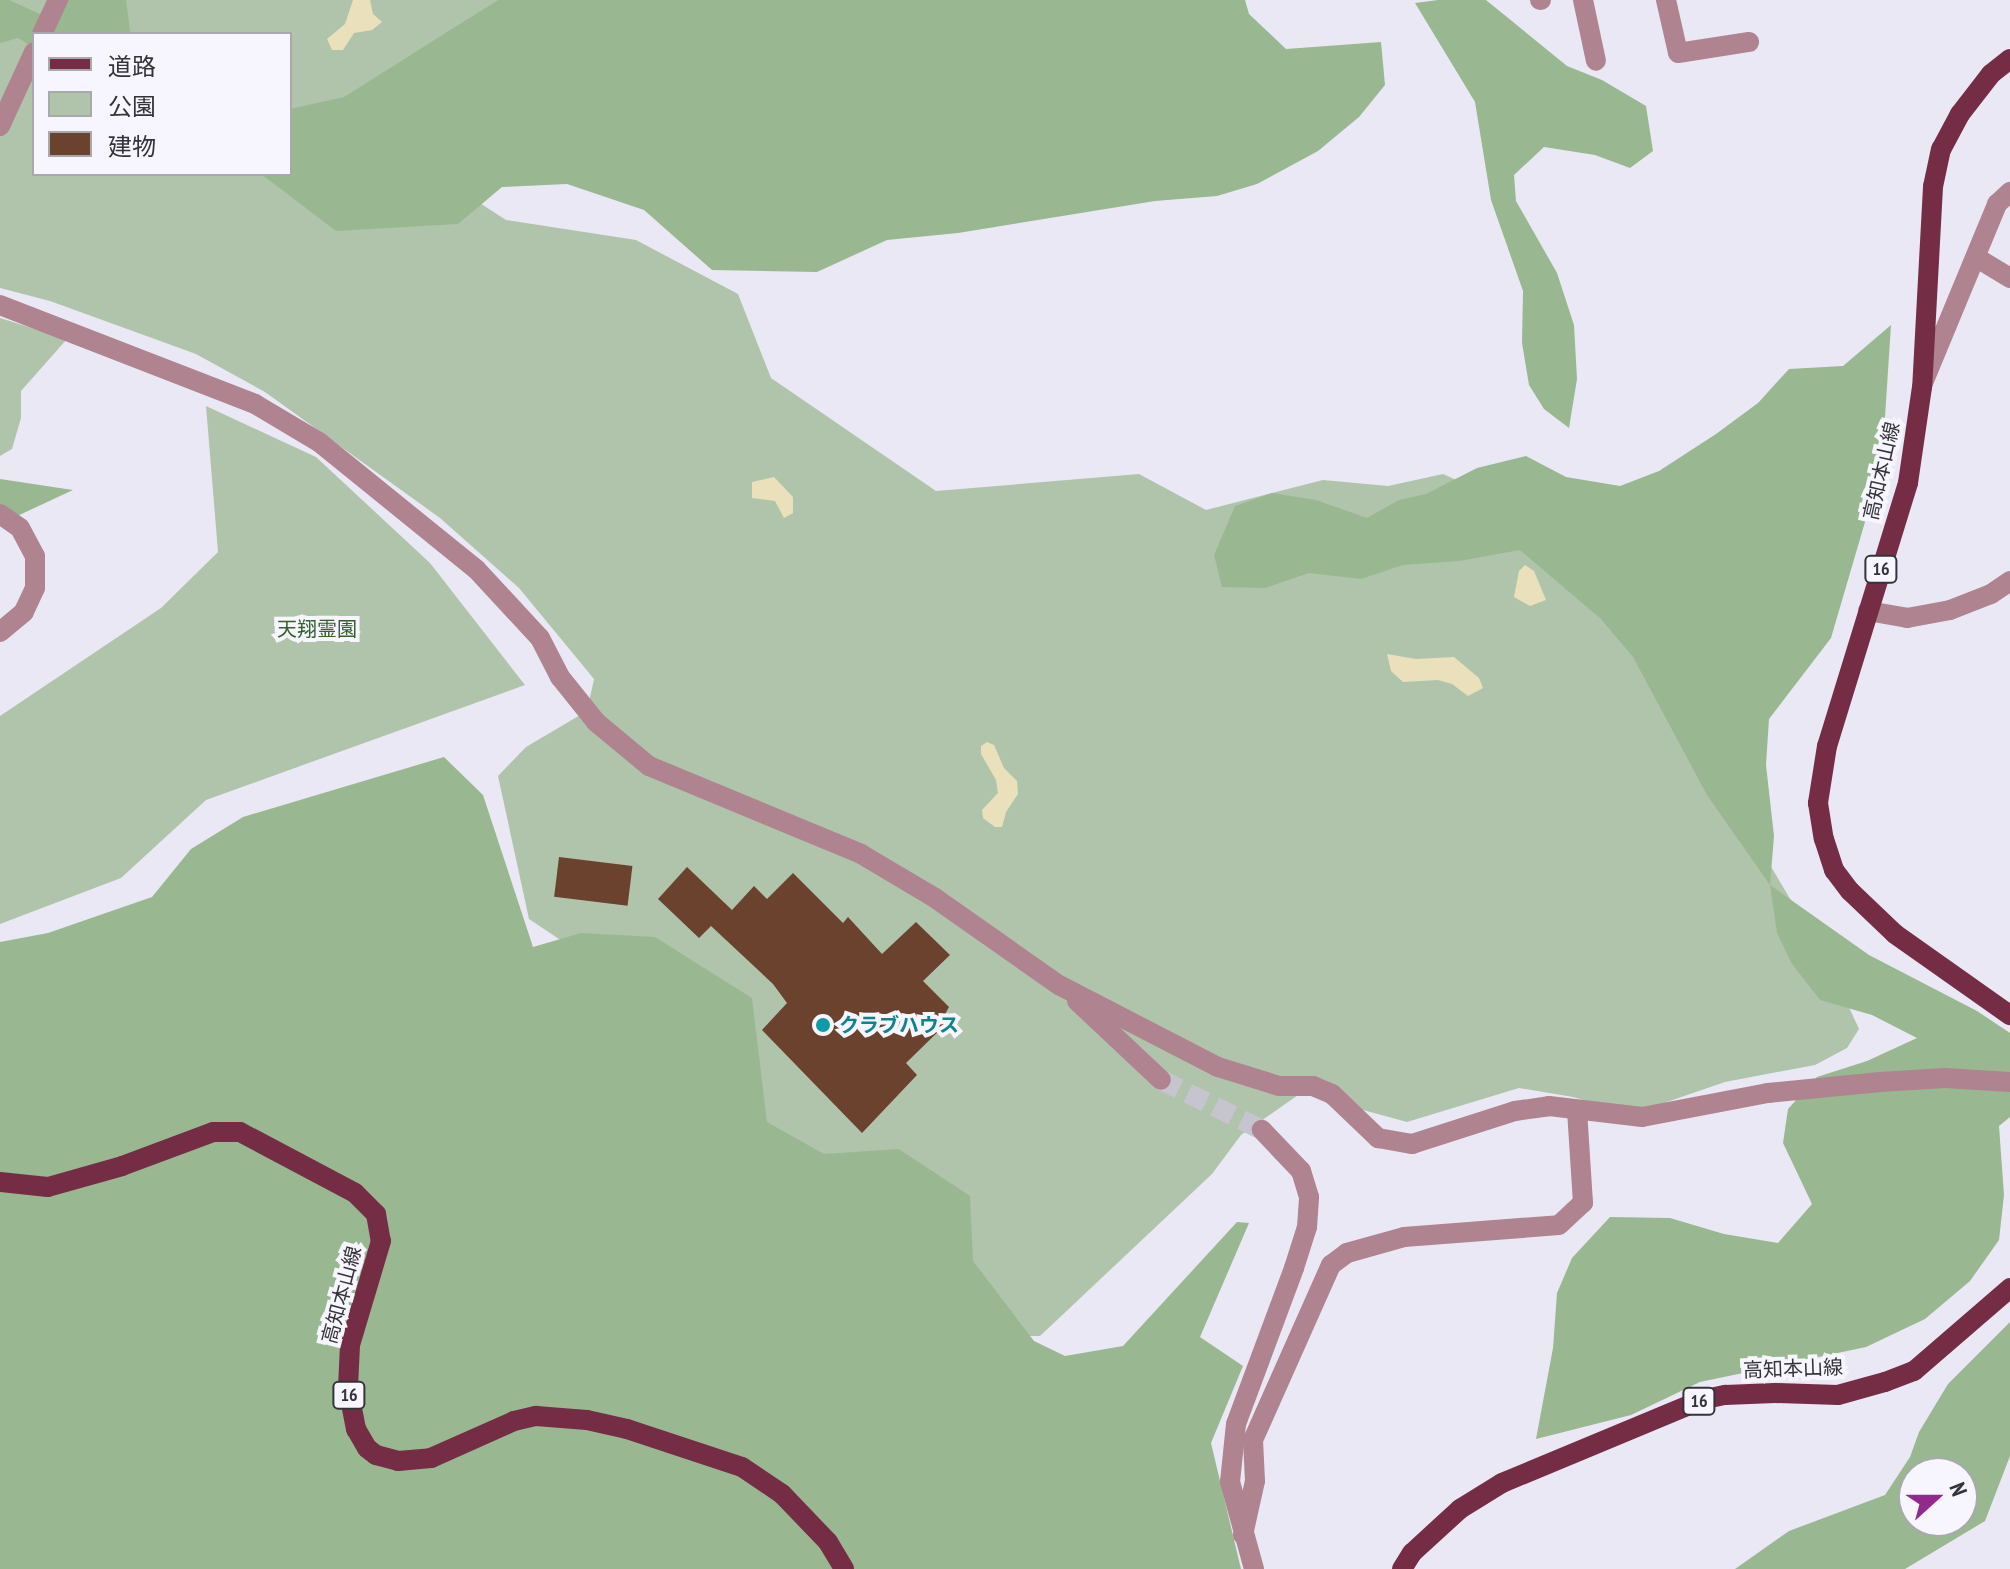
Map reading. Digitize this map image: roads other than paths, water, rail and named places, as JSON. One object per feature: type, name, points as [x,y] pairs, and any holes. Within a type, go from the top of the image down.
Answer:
[{"type":"main road","name":"高知本山線","points":[[2010,59],[1991,74],[1968,104],[1941,149],[1933,187],[1922,387],[1908,483],[1827,746],[1818,803],[1824,839],[1834,870],[1850,891],[1895,934],[2010,1015]]},
{"type":"main road","name":"高知本山線","points":[[0,1182],[48,1187],[122,1166],[213,1132],[240,1132],[355,1193],[376,1214],[381,1241],[350,1345],[348,1388],[356,1429],[367,1448],[376,1455],[398,1461],[431,1458],[514,1421],[536,1416],[587,1420],[627,1429],[742,1467],[782,1494],[828,1542],[844,1569]]},
{"type":"main road","name":"高知本山線","points":[[1402,1569],[1412,1553],[1460,1509],[1502,1483],[1701,1400],[1762,1394],[1838,1395],[1914,1371],[2010,1288]]},
{"type":"street","points":[[43,32],[58,0]]},
{"type":"street","points":[[1583,0],[1596,61]]},
{"type":"street","points":[[1666,0],[1678,53],[1749,42]]},
{"type":"street","points":[[0,126],[32,56]]},
{"type":"street","points":[[1922,387],[1997,204],[2010,192]]},
{"type":"street","points":[[1977,258],[2010,278]]},
{"type":"street","points":[[0,305],[255,404],[319,442],[476,569],[540,638],[560,677],[596,722],[649,766],[861,854],[935,898],[1059,985],[1218,1067],[1279,1086],[1313,1086],[1332,1094],[1378,1138],[1412,1144],[1515,1111],[1549,1106],[1642,1117],[1768,1093],[1880,1082],[1945,1078],[2010,1082]]},
{"type":"street","points":[[0,514],[20,528],[35,556],[35,588],[24,612],[0,632]]},
{"type":"street","points":[[1868,611],[1907,618],[1950,610],[1991,594],[2010,581]]},
{"type":"street","points":[[1059,985],[1161,1080]]},
{"type":"street","points":[[1243,1535],[1255,1481],[1253,1440],[1331,1265],[1347,1253],[1404,1237],[1559,1225],[1583,1203],[1577,1110]]},
{"type":"street","points":[[1254,1569],[1230,1482],[1236,1424],[1294,1268],[1307,1227],[1309,1197],[1301,1171],[1262,1130]]},
{"type":"tunnel","points":[[1161,1080],[1262,1130]]},
{"type":"place","name":"クラブハウス","points":[[823,1025]]},
{"type":"park label","name":"天翔霊園","points":[[317,629]]}]
